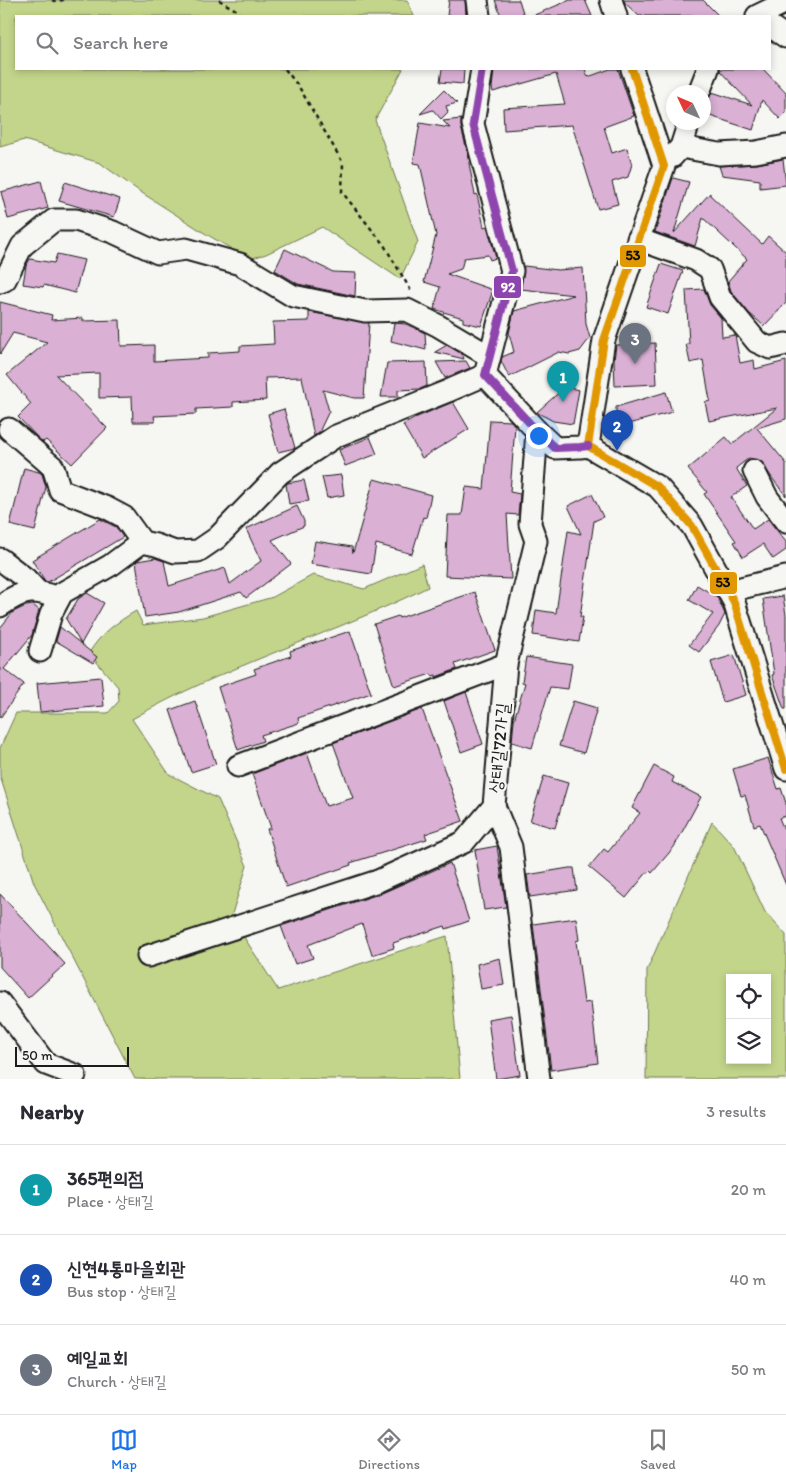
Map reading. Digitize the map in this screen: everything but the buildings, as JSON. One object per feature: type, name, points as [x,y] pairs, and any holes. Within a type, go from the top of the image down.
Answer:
[{"type":"street","points":[[477,0],[479,15]]},
{"type":"street","points":[[610,0],[616,15]]},
{"type":"street","points":[[759,15],[786,2]]},
{"type":"street","points":[[771,27],[786,37]]},
{"type":"street","points":[[10,429],[53,467],[60,490],[107,508],[124,517],[142,542],[175,552],[198,551],[217,538],[280,473],[336,436],[448,391],[487,366],[512,271],[473,124],[482,70]]},
{"type":"street","points":[[632,70],[664,166]]},
{"type":"street","points":[[702,85],[708,70]]},
{"type":"street","points":[[588,446],[604,340],[664,166],[681,147],[686,130]]},
{"type":"street","points":[[681,147],[719,154],[756,152],[786,146]]},
{"type":"street","points":[[0,282],[4,280],[22,246],[54,220],[76,220],[113,232],[158,253],[186,249],[240,264],[293,296],[365,311],[407,310],[437,325],[487,366],[538,431],[555,448],[580,448],[588,446],[658,487],[692,526],[734,602],[786,769]]},
{"type":"street","points":[[638,239],[696,260],[710,269],[720,297],[757,342],[770,348],[786,344]]},
{"type":"street","name":"상태길72가길","points":[[148,956],[378,881],[464,842],[494,806],[506,664],[536,541],[530,524],[538,431]]},
{"type":"street","points":[[754,471],[767,498],[786,522]]},
{"type":"street","points":[[40,651],[51,614],[62,593],[111,565],[142,542]]},
{"type":"street","points":[[0,559],[26,579],[37,591],[59,598]]},
{"type":"street","points":[[729,591],[786,576]]},
{"type":"street","points":[[0,606],[15,596],[37,591]]},
{"type":"street","points":[[238,766],[506,664]]},
{"type":"street","points":[[494,806],[510,846],[539,1079]]},
{"type":"street","points":[[0,1003],[46,1064],[75,1075]]},
{"type":"path","points":[[52,0],[64,0]]},
{"type":"path","points":[[219,0],[241,15]]},
{"type":"path","points":[[287,70],[299,87],[343,163],[342,192],[384,245],[410,289],[407,310]]},
{"type":"green space","points":[[0,0],[407,0],[414,15],[15,15],[15,70],[402,70],[375,120],[418,242],[400,279],[322,227],[266,254],[249,259],[139,191],[100,163],[24,140],[0,147]]},
{"type":"green space","points":[[422,564],[428,587],[204,682],[132,719],[169,774],[218,799],[247,866],[231,917],[278,990],[447,936],[460,1079],[135,1079],[34,883],[0,776],[0,748],[16,713],[108,713],[119,701],[118,687],[89,653],[98,640],[110,629],[136,611],[143,625],[203,617],[273,597],[313,575],[364,589]]},
{"type":"green space","points":[[712,822],[734,846],[765,912],[786,935],[786,1079],[646,1079],[647,970]]},
{"type":"transit line","name":"92","points":[[482,70],[473,124],[512,271],[485,375],[555,448],[588,446]]},
{"type":"transit line","name":"53","points":[[632,70],[664,166],[604,340],[588,446],[658,487],[692,526],[734,602],[786,769]]},
{"type":"place","name":"예일교회","points":[[635,364]]},
{"type":"place","name":"365편의점","points":[[563,402]]},
{"type":"place","name":"신현4통마을회관","points":[[617,451]]}]
